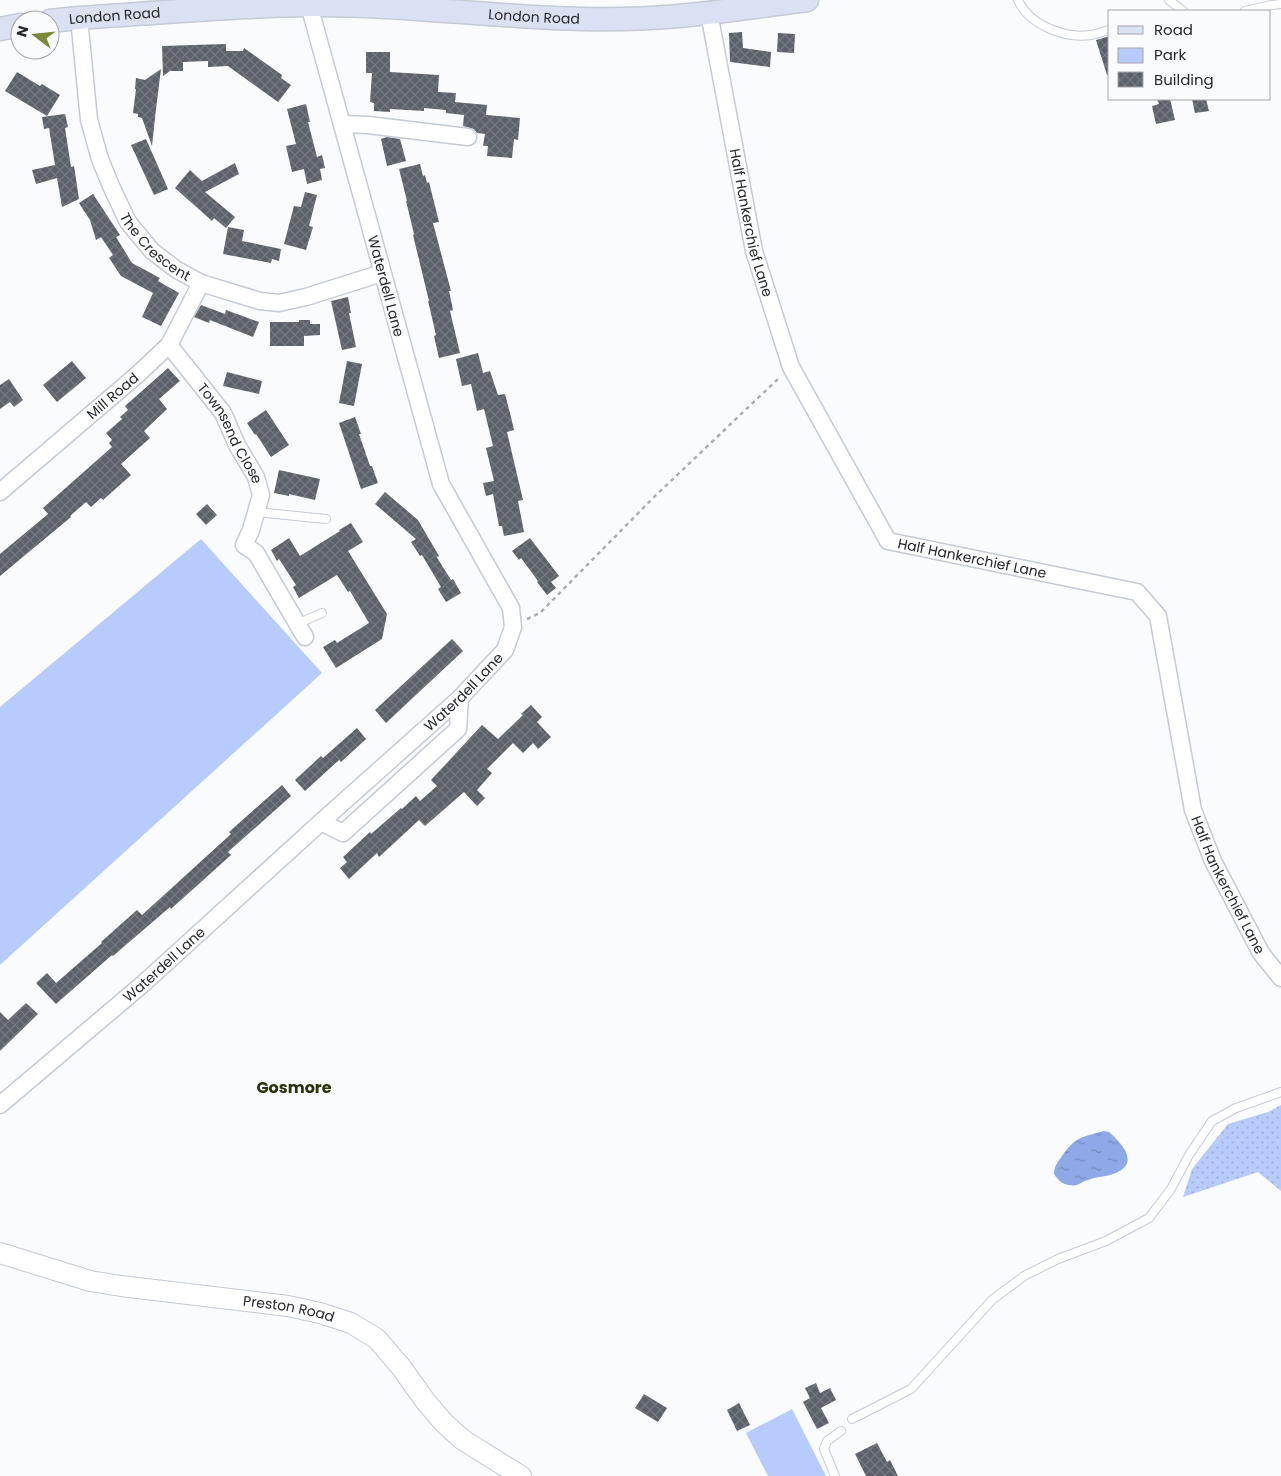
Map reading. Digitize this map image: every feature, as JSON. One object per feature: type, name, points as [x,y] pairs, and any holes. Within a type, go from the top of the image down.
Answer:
[{"type":"main road","name":"London Road","points":[[60,20],[309,3],[404,7],[578,19],[622,19],[709,13],[807,0]]},
{"type":"street","name":"Waterdell Lane","points":[[0,1105],[144,983],[460,698],[505,650],[513,627],[510,608],[441,484],[309,3]]},
{"type":"street","name":"Half Hankerchief Lane","points":[[709,13],[754,251],[791,367],[888,541],[1137,592],[1158,616],[1193,810],[1213,861],[1252,936],[1261,953],[1281,978]]},
{"type":"street","name":"The Crescent","points":[[78,18],[89,120],[100,160],[128,222],[152,252],[201,283],[260,301],[280,303],[382,273]]},
{"type":"street","points":[[342,124],[368,125],[468,137]]},
{"type":"street","name":"Mill Road","points":[[0,492],[129,382],[169,345],[201,283]]},
{"type":"street","name":"Townsend Close","points":[[169,345],[223,412],[237,445],[256,477],[261,495],[251,530],[244,545],[256,554],[301,631]]},
{"type":"street","points":[[321,822],[343,833],[458,729],[460,698]]},
{"type":"street","name":"Preston Road","points":[[0,1253],[90,1281],[288,1306],[320,1313],[351,1323],[377,1339],[445,1424],[463,1440],[520,1476]]},
{"type":"lane","points":[[1018,0],[1034,21],[1063,34],[1090,35],[1108,30]]},
{"type":"lane","points":[[1169,0],[1182,10]]},
{"type":"lane","points":[[1249,10],[1271,4],[1281,4]]},
{"type":"lane","points":[[256,512],[326,519]]},
{"type":"lane","points":[[301,631],[322,613]]},
{"type":"lane","points":[[852,1419],[911,1389],[992,1300],[1024,1276],[1058,1259],[1106,1241],[1148,1218],[1171,1189],[1189,1155],[1212,1121],[1236,1108],[1281,1092]]},
{"type":"lane","points":[[835,1476],[824,1449],[827,1441],[841,1431]]},
{"type":"path","points":[[513,627],[540,613],[653,498],[791,367]]},
{"type":"green space","points":[[201,539],[322,673],[0,965],[0,707]]},
{"type":"green space","points":[[1281,1105],[1281,1191],[1258,1172],[1183,1197],[1192,1169],[1228,1124],[1268,1112]]},
{"type":"green space","points":[[792,1409],[826,1476],[768,1476],[746,1433]]},
{"type":"water","points":[[1104,1131],[1109,1132],[1126,1151],[1127,1162],[1124,1167],[1114,1174],[1075,1185],[1062,1183],[1054,1174],[1055,1166],[1062,1156],[1075,1141]]},
{"type":"building","points":[[742,32],[743,48],[771,52],[770,67],[730,62],[729,33]]},
{"type":"building","points":[[778,33],[795,34],[794,53],[777,52]]},
{"type":"building","points":[[1108,37],[1107,75],[1096,40]]},
{"type":"building","points":[[226,44],[226,51],[243,51],[244,48],[282,75],[281,78],[291,85],[278,102],[228,66],[208,67],[208,61],[183,62],[183,71],[170,71],[163,76],[162,46]]},
{"type":"building","points":[[366,52],[390,52],[390,72],[439,75],[438,92],[456,93],[455,102],[487,105],[486,115],[520,118],[518,140],[514,139],[512,158],[487,156],[488,146],[483,146],[485,134],[477,133],[474,129],[463,126],[464,115],[446,113],[446,110],[424,108],[424,111],[390,109],[390,112],[374,111],[374,103],[370,102],[372,73],[366,73]]},
{"type":"building","points":[[161,69],[152,146],[142,118],[138,117],[138,114],[133,113],[136,78],[145,80]]},
{"type":"building","points":[[17,72],[60,95],[47,116],[5,91]]},
{"type":"building","points":[[1157,100],[1170,100],[1175,120],[1156,124],[1152,106],[1159,104]]},
{"type":"building","points":[[1192,100],[1206,100],[1209,111],[1195,113]]},
{"type":"building","points":[[306,104],[310,122],[308,122],[317,157],[322,155],[325,168],[320,169],[322,180],[307,184],[304,169],[292,172],[286,146],[296,144],[287,109]]},
{"type":"building","points":[[65,114],[68,127],[65,128],[71,167],[74,166],[79,199],[62,207],[57,178],[36,184],[32,170],[55,165],[49,128],[44,129],[42,117]]},
{"type":"building","points":[[387,137],[400,139],[406,161],[387,166],[381,139]]},
{"type":"building","points":[[146,139],[168,189],[154,195],[131,145]]},
{"type":"building","points":[[235,163],[239,174],[205,192],[235,217],[226,228],[214,218],[212,221],[175,188],[190,170],[202,181]]},
{"type":"building","points":[[420,164],[423,176],[425,175],[427,183],[429,182],[439,222],[433,223],[451,291],[449,291],[453,310],[450,311],[460,353],[439,358],[429,301],[399,169]]},
{"type":"building","points":[[305,192],[317,195],[309,226],[313,227],[306,250],[284,244],[294,206],[301,207]]},
{"type":"building","points":[[93,194],[120,235],[116,237],[132,263],[160,278],[158,281],[179,293],[161,326],[142,317],[153,293],[121,276],[109,258],[113,255],[101,237],[96,240],[90,220],[79,203]]},
{"type":"building","points":[[228,227],[244,230],[242,241],[281,249],[279,261],[272,259],[271,263],[223,254]]},
{"type":"building","points":[[348,297],[351,313],[349,313],[356,347],[342,350],[331,301]]},
{"type":"building","points":[[201,305],[225,314],[226,310],[259,322],[253,337],[210,320],[209,323],[194,317]]},
{"type":"building","points":[[299,320],[310,320],[310,324],[320,324],[320,335],[304,336],[304,346],[270,346],[270,322],[299,322]]},
{"type":"building","points":[[478,353],[483,373],[490,371],[498,395],[505,394],[514,430],[507,432],[523,500],[518,501],[524,532],[504,536],[502,526],[499,526],[493,494],[486,496],[483,483],[494,481],[486,448],[493,446],[484,409],[477,411],[471,384],[462,386],[456,359]]},
{"type":"building","points":[[72,361],[86,378],[57,402],[43,385]]},
{"type":"building","points":[[347,361],[362,364],[354,406],[339,403]]},
{"type":"building","points":[[168,368],[180,381],[159,399],[167,409],[144,431],[150,438],[121,464],[131,475],[103,500],[101,498],[91,507],[86,502],[71,517],[0,576],[0,554],[48,514],[43,508],[112,447],[109,443],[112,440],[106,433],[122,419],[120,417],[128,410],[125,406]]},
{"type":"building","points":[[227,372],[262,381],[259,394],[223,386]]},
{"type":"building","points":[[9,379],[23,400],[14,407],[10,402],[0,409],[0,385]]},
{"type":"building","points":[[266,410],[289,445],[271,457],[247,423]]},
{"type":"building","points":[[355,417],[370,466],[372,466],[378,483],[361,489],[339,423]]},
{"type":"building","points":[[279,470],[320,479],[315,500],[289,494],[289,496],[274,493]]},
{"type":"building","points":[[385,492],[418,520],[439,556],[436,556],[461,593],[446,602],[438,589],[441,587],[422,555],[420,556],[411,542],[416,539],[375,504]]},
{"type":"building","points":[[207,504],[217,515],[206,525],[196,514]]},
{"type":"building","points":[[351,523],[363,542],[348,551],[387,614],[382,639],[336,668],[323,647],[335,640],[337,643],[369,623],[350,591],[348,592],[337,575],[299,598],[293,587],[296,585],[279,559],[277,561],[271,550],[289,538],[300,556]]},
{"type":"building","points":[[530,538],[559,576],[551,582],[556,588],[547,595],[521,558],[519,560],[512,551]]},
{"type":"building","points":[[452,639],[463,651],[386,723],[375,710]]},
{"type":"building","points":[[531,705],[542,717],[537,722],[551,737],[538,749],[533,743],[523,753],[513,743],[487,769],[492,773],[477,790],[485,798],[477,806],[464,792],[425,826],[419,820],[379,857],[377,853],[349,879],[340,868],[347,862],[343,857],[370,832],[371,834],[416,796],[420,801],[437,786],[431,780],[482,725],[498,739]]},
{"type":"building","points":[[357,728],[366,739],[341,762],[339,760],[305,791],[295,780],[321,756],[323,758]]},
{"type":"building","points":[[282,785],[291,796],[228,852],[231,855],[171,909],[170,907],[56,1004],[36,983],[47,973],[56,983],[137,910],[142,915],[231,834],[229,832]]},
{"type":"building","points":[[26,1003],[38,1014],[0,1051],[0,1012],[8,1020]]},
{"type":"building","points":[[816,1383],[820,1393],[830,1388],[836,1400],[821,1408],[829,1423],[817,1429],[803,1402],[810,1398],[805,1388]]},
{"type":"building","points":[[644,1394],[667,1408],[658,1422],[635,1408]]},
{"type":"building","points":[[739,1403],[750,1425],[737,1431],[727,1410]]},
{"type":"building","points":[[877,1443],[887,1462],[890,1460],[898,1476],[866,1476],[855,1454]]},
{"type":"district","name":"Gosmore","points":[[294,1087]]}]
